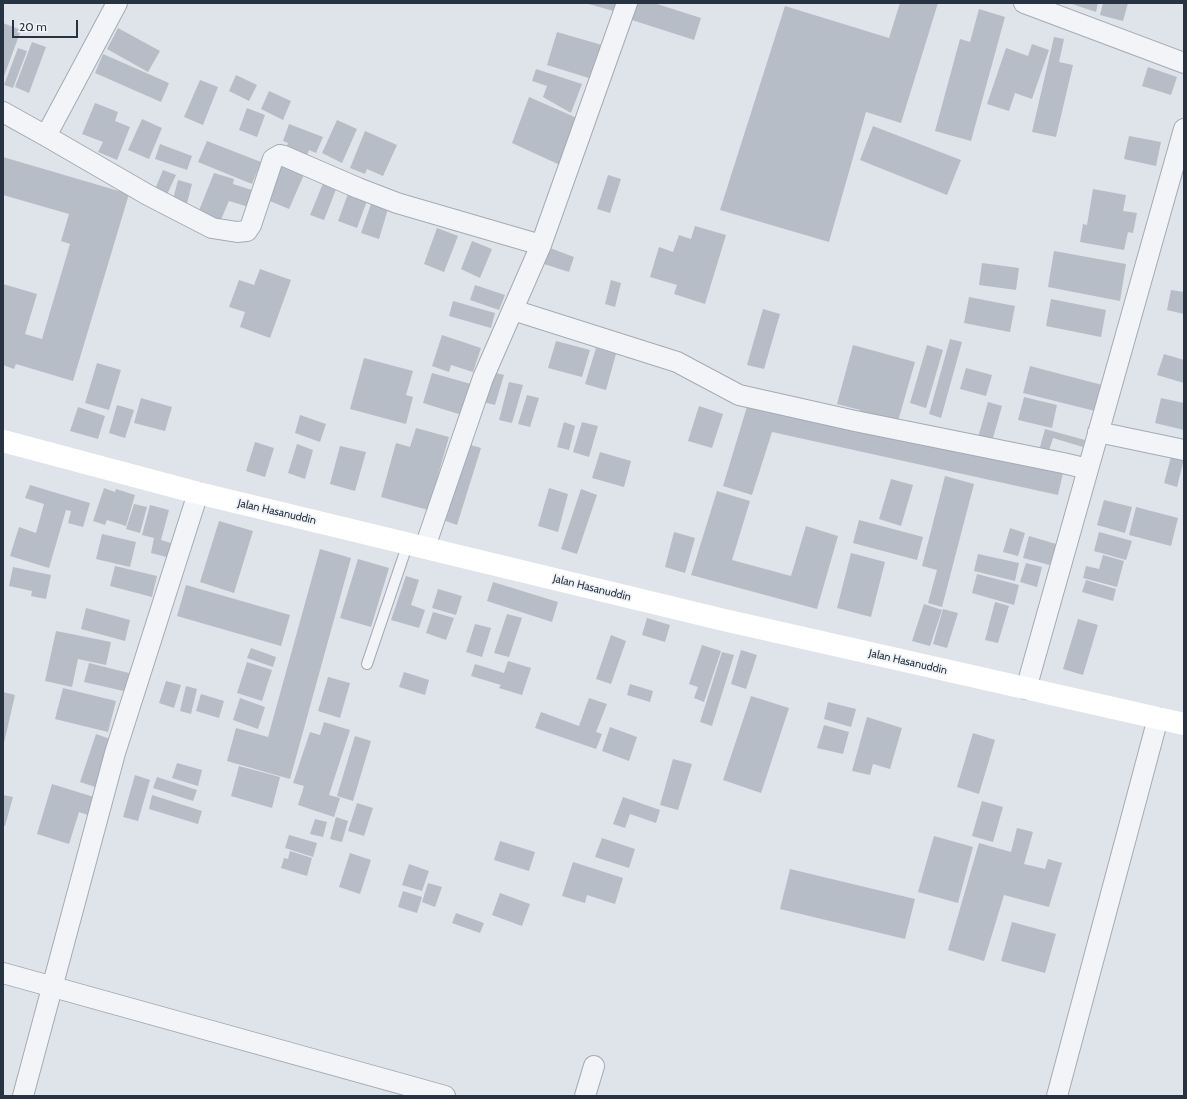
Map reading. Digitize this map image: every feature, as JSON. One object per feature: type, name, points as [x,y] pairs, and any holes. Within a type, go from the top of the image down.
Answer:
[{"type":"main road","name":"Jalan Hasanuddin","points":[[3,441],[198,493],[716,618],[1184,724]]},
{"type":"street","points":[[46,136],[117,3]]},
{"type":"street","points":[[416,545],[483,378],[541,245],[627,3]]},
{"type":"street","points":[[1031,4],[1184,63]]},
{"type":"street","points":[[3,112],[148,196],[212,228],[238,232],[246,231],[251,225],[273,159],[280,155],[397,203],[541,245]]},
{"type":"street","points":[[1026,689],[1182,141]]},
{"type":"street","points":[[513,310],[677,362],[739,396],[1088,469]]},
{"type":"street","points":[[1098,432],[1184,450]]},
{"type":"street","points":[[23,1096],[115,753],[198,493]]},
{"type":"street","points":[[1057,1096],[1158,718]]},
{"type":"street","points":[[3,973],[52,986],[400,1090],[445,1096]]},
{"type":"street","points":[[585,1096],[594,1066]]},
{"type":"lane","points":[[367,664],[416,545]]},
{"type":"building","points":[[585,3],[619,3],[617,12]]},
{"type":"building","points":[[637,3],[654,3],[701,18],[694,40],[632,20]]},
{"type":"building","points":[[900,3],[938,3],[901,123],[866,112],[829,242],[720,210],[785,6],[889,38]]},
{"type":"building","points":[[1069,3],[1098,3],[1096,12]]},
{"type":"building","points":[[1103,3],[1128,3],[1123,21],[1100,15]]},
{"type":"building","points":[[979,9],[1005,17],[971,141],[935,131],[960,39],[970,42]]},
{"type":"building","points":[[3,23],[21,30],[3,79]]},
{"type":"building","points":[[118,28],[160,51],[148,72],[107,49]]},
{"type":"building","points":[[557,32],[602,45],[592,79],[547,65]]},
{"type":"building","points":[[1054,37],[1064,39],[1059,62],[1073,65],[1056,137],[1032,132]]},
{"type":"building","points":[[32,42],[46,47],[29,93],[15,87]]},
{"type":"building","points":[[1032,44],[1049,50],[1032,99],[1015,93],[1009,111],[987,104],[1006,48],[1028,56]]},
{"type":"building","points":[[18,48],[27,51],[13,88],[4,85]]},
{"type":"building","points":[[103,54],[169,83],[161,102],[95,73]]},
{"type":"building","points":[[1148,67],[1177,77],[1171,95],[1142,86]]},
{"type":"building","points":[[536,69],[582,84],[571,113],[543,97],[547,86],[532,81]]},
{"type":"building","points":[[236,75],[257,85],[249,101],[229,91]]},
{"type":"building","points":[[200,80],[218,87],[203,125],[184,117]]},
{"type":"building","points":[[269,91],[291,101],[283,120],[261,109]]},
{"type":"building","points":[[529,97],[577,118],[560,165],[512,143]]},
{"type":"building","points":[[95,103],[118,112],[115,121],[130,127],[117,160],[98,152],[103,142],[82,134]]},
{"type":"building","points":[[247,108],[265,115],[257,137],[239,130]]},
{"type":"building","points":[[142,119],[162,128],[149,159],[128,150]]},
{"type":"building","points":[[337,120],[357,129],[342,163],[322,153]]},
{"type":"building","points":[[289,124],[323,137],[316,153],[309,150],[306,158],[285,151],[288,143],[283,141]]},
{"type":"building","points":[[873,126],[961,160],[947,195],[860,160]]},
{"type":"building","points":[[365,131],[397,145],[383,176],[367,169],[365,174],[350,168]]},
{"type":"building","points":[[1129,136],[1161,142],[1156,166],[1124,159]]},
{"type":"building","points":[[207,141],[261,162],[252,184],[198,162]]},
{"type":"building","points":[[160,144],[192,156],[187,170],[155,159]]},
{"type":"building","points":[[3,157],[129,194],[73,381],[16,364],[14,369],[3,365],[3,284],[37,294],[25,334],[42,339],[70,244],[61,241],[69,214],[3,195]]},
{"type":"building","points":[[281,159],[306,170],[289,209],[265,199]]},
{"type":"building","points":[[163,170],[176,175],[165,199],[153,194]]},
{"type":"building","points":[[214,173],[234,179],[233,184],[255,191],[249,207],[229,201],[220,222],[198,213]]},
{"type":"building","points":[[608,175],[621,179],[610,213],[597,209]]},
{"type":"building","points":[[178,180],[192,184],[185,211],[171,207]]},
{"type":"building","points":[[324,181],[337,187],[324,220],[310,215]]},
{"type":"building","points":[[1093,189],[1126,195],[1123,211],[1137,213],[1133,233],[1128,232],[1124,250],[1080,242],[1083,224],[1087,225]]},
{"type":"building","points":[[349,191],[368,198],[357,228],[338,221]]},
{"type":"building","points":[[371,204],[388,209],[379,239],[361,233]]},
{"type":"building","points":[[695,226],[726,235],[705,304],[674,294],[677,285],[650,277],[659,247],[673,252],[679,235],[691,239]]},
{"type":"building","points":[[437,228],[458,236],[444,272],[424,264]]},
{"type":"building","points":[[472,241],[492,249],[480,278],[461,269]]},
{"type":"building","points":[[550,248],[574,257],[569,272],[544,264]]},
{"type":"building","points":[[1054,251],[1126,264],[1120,301],[1048,287]]},
{"type":"building","points":[[982,263],[1019,268],[1016,290],[979,285]]},
{"type":"building","points":[[260,269],[291,280],[270,338],[240,327],[245,312],[229,307],[239,280],[254,285]]},
{"type":"building","points":[[611,280],[621,283],[615,307],[605,304]]},
{"type":"building","points":[[475,285],[505,295],[499,310],[470,300]]},
{"type":"building","points":[[1171,290],[1184,292],[1184,314],[1167,310]]},
{"type":"building","points":[[969,297],[1015,306],[1010,332],[964,323]]},
{"type":"building","points":[[1051,299],[1106,310],[1101,337],[1046,326]]},
{"type":"building","points":[[453,301],[495,313],[491,328],[449,316]]},
{"type":"building","points":[[763,309],[780,314],[764,369],[747,365]]},
{"type":"building","points":[[442,335],[481,348],[473,372],[451,365],[449,372],[432,366]]},
{"type":"building","points":[[950,339],[962,342],[941,418],[929,414]]},
{"type":"building","points":[[556,341],[590,350],[582,377],[548,368]]},
{"type":"building","points":[[853,345],[915,362],[898,421],[858,418],[860,410],[837,404]]},
{"type":"building","points":[[927,345],[943,350],[926,408],[910,403]]},
{"type":"building","points":[[596,348],[616,354],[606,390],[585,384]]},
{"type":"building","points":[[1164,354],[1184,360],[1184,383],[1157,375]]},
{"type":"building","points":[[364,358],[413,371],[406,395],[413,397],[406,424],[350,409]]},
{"type":"building","points":[[97,363],[121,370],[109,410],[85,403]]},
{"type":"building","points":[[1030,366],[1106,386],[1099,412],[1023,393]]},
{"type":"building","points":[[966,368],[992,375],[986,396],[960,389]]},
{"type":"building","points":[[492,372],[504,375],[495,405],[483,402]]},
{"type":"building","points":[[432,373],[471,384],[462,415],[423,403]]},
{"type":"building","points":[[509,382],[523,385],[512,423],[499,420]]},
{"type":"building","points":[[527,395],[539,398],[530,427],[518,424]]},
{"type":"building","points":[[1024,397],[1057,405],[1052,428],[1018,420]]},
{"type":"building","points":[[141,398],[172,407],[165,431],[134,423]]},
{"type":"building","points":[[1161,398],[1184,403],[1184,430],[1155,423]]},
{"type":"building","points":[[749,400],[1064,469],[1058,495],[772,432],[752,495],[723,486]]},
{"type":"building","points":[[988,402],[1002,406],[991,445],[977,441]]},
{"type":"building","points":[[117,405],[134,410],[125,438],[109,433]]},
{"type":"building","points":[[699,406],[723,414],[712,448],[688,441]]},
{"type":"building","points":[[78,407],[105,416],[98,439],[70,431]]},
{"type":"building","points":[[300,415],[326,424],[320,442],[295,433]]},
{"type":"building","points":[[564,422],[575,426],[569,450],[557,447]]},
{"type":"building","points":[[582,422],[598,426],[589,457],[573,452]]},
{"type":"building","points":[[416,428],[449,437],[428,510],[381,497],[396,443],[410,447]]},
{"type":"building","points":[[1045,429],[1085,440],[1083,447],[1053,438],[1047,457],[1038,454]]},
{"type":"building","points":[[255,442],[274,448],[265,477],[246,471]]},
{"type":"building","points":[[297,444],[313,450],[305,479],[288,473]]},
{"type":"building","points":[[467,444],[481,448],[457,525],[443,520]]},
{"type":"building","points":[[340,446],[366,452],[355,491],[330,484]]},
{"type":"building","points":[[600,452],[631,461],[624,487],[592,478]]},
{"type":"building","points":[[1172,453],[1184,459],[1177,487],[1164,483]]},
{"type":"building","points":[[945,476],[974,484],[942,607],[928,603],[937,570],[922,566]]},
{"type":"building","points":[[891,479],[913,485],[901,526],[879,519]]},
{"type":"building","points":[[30,485],[90,503],[83,527],[68,523],[71,511],[66,510],[49,568],[10,556],[19,527],[36,533],[44,504],[25,498]]},
{"type":"building","points":[[104,488],[115,492],[116,489],[135,495],[126,526],[107,520],[105,525],[93,521]]},
{"type":"building","points":[[549,488],[568,494],[558,532],[538,526]]},
{"type":"building","points":[[581,489],[597,495],[577,554],[561,549]]},
{"type":"building","points":[[717,491],[750,501],[732,560],[791,576],[806,526],[838,536],[817,609],[691,575]]},
{"type":"building","points":[[1104,500],[1132,507],[1125,533],[1097,525]]},
{"type":"building","points":[[134,504],[147,507],[140,533],[126,529]]},
{"type":"building","points":[[150,505],[169,510],[161,540],[178,545],[174,559],[151,553],[154,538],[142,535]]},
{"type":"building","points":[[1136,507],[1178,518],[1171,546],[1129,535]]},
{"type":"building","points":[[859,520],[923,537],[917,560],[853,543]]},
{"type":"building","points":[[219,521],[253,531],[234,593],[200,582]]},
{"type":"building","points":[[1010,528],[1025,533],[1018,556],[1003,552]]},
{"type":"building","points":[[674,532],[695,538],[685,573],[665,567]]},
{"type":"building","points":[[1099,532],[1132,541],[1126,560],[1094,551]]},
{"type":"building","points":[[102,534],[136,542],[130,567],[96,559]]},
{"type":"building","points":[[1029,536],[1056,544],[1050,565],[1023,558]]},
{"type":"building","points":[[320,549],[351,558],[290,779],[227,761],[236,728],[268,737]]},
{"type":"building","points":[[851,553],[885,562],[871,617],[837,608]]},
{"type":"building","points":[[978,554],[1019,563],[1015,581],[974,571]]},
{"type":"building","points":[[1103,555],[1124,561],[1117,587],[1083,578],[1086,566],[1099,569]]},
{"type":"building","points":[[358,559],[389,568],[371,627],[340,618]]},
{"type":"building","points":[[1026,563],[1042,567],[1037,587],[1020,582]]},
{"type":"building","points":[[115,566],[157,576],[152,597],[110,586]]},
{"type":"building","points":[[13,567],[51,575],[46,599],[31,596],[32,591],[9,586]]},
{"type":"building","points":[[977,574],[1019,585],[1014,605],[972,593]]},
{"type":"building","points":[[406,576],[419,580],[411,605],[425,610],[419,628],[391,620]]},
{"type":"building","points":[[1086,580],[1116,589],[1113,601],[1082,592]]},
{"type":"building","points":[[493,582],[558,602],[552,622],[487,601]]},
{"type":"building","points":[[186,585],[290,615],[281,646],[177,616]]},
{"type":"building","points":[[438,589],[462,596],[456,615],[432,608]]},
{"type":"building","points":[[995,602],[1009,606],[998,643],[985,640]]},
{"type":"building","points":[[924,604],[942,610],[930,646],[912,641]]},
{"type":"building","points":[[86,608],[130,620],[125,641],[81,629]]},
{"type":"building","points":[[943,609],[958,613],[947,648],[933,644]]},
{"type":"building","points":[[433,612],[454,618],[446,640],[426,633]]},
{"type":"building","points":[[507,614],[522,618],[509,657],[494,653]]},
{"type":"building","points":[[647,618],[670,625],[665,642],[642,635]]},
{"type":"building","points":[[1078,619],[1098,625],[1083,675],[1063,669]]},
{"type":"building","points":[[475,624],[491,628],[482,657],[466,652]]},
{"type":"building","points":[[56,631],[111,642],[106,665],[78,659],[72,687],[45,681]]},
{"type":"building","points":[[611,635],[626,641],[611,684],[596,679]]},
{"type":"building","points":[[702,645],[721,651],[704,702],[694,698],[698,687],[689,684]]},
{"type":"building","points":[[251,648],[276,657],[273,667],[247,658]]},
{"type":"building","points":[[741,650],[757,655],[746,689],[731,684]]},
{"type":"building","points":[[722,652],[734,655],[712,726],[700,722]]},
{"type":"building","points":[[508,661],[531,668],[522,695],[499,688],[501,685],[471,676],[475,664],[504,673]]},
{"type":"building","points":[[247,662],[272,670],[262,701],[237,693]]},
{"type":"building","points":[[89,663],[133,674],[128,692],[84,682]]},
{"type":"building","points":[[404,672],[429,680],[425,695],[399,687]]},
{"type":"building","points":[[328,677],[350,683],[340,718],[318,711]]},
{"type":"building","points":[[166,681],[181,685],[174,708],[159,703]]},
{"type":"building","points":[[630,684],[653,691],[650,702],[627,695]]},
{"type":"building","points":[[186,686],[197,689],[191,714],[180,711]]},
{"type":"building","points":[[63,688],[116,701],[108,732],[55,719]]},
{"type":"building","points":[[3,692],[15,695],[4,743],[3,743]]},
{"type":"building","points":[[201,694],[224,701],[219,718],[196,711]]},
{"type":"building","points":[[751,696],[789,708],[761,793],[723,780]]},
{"type":"building","points":[[240,698],[265,707],[258,729],[233,720]]},
{"type":"building","points":[[589,698],[607,704],[596,732],[602,734],[596,749],[535,728],[541,712],[579,726]]},
{"type":"building","points":[[828,702],[856,709],[851,727],[824,719]]},
{"type":"building","points":[[867,717],[902,728],[890,769],[873,764],[870,775],[852,771]]},
{"type":"building","points":[[324,722],[350,730],[329,795],[340,798],[334,817],[298,805],[304,786],[293,783],[310,732],[320,735]]},
{"type":"building","points":[[824,725],[849,732],[843,754],[817,748]]},
{"type":"building","points":[[610,727],[637,737],[629,761],[602,751]]},
{"type":"building","points":[[973,733],[995,740],[979,794],[957,787]]},
{"type":"building","points":[[96,734],[113,740],[98,788],[80,782]]},
{"type":"building","points":[[355,736],[371,741],[353,801],[337,796]]},
{"type":"building","points":[[673,759],[692,764],[678,810],[660,805]]},
{"type":"building","points":[[177,763],[202,770],[198,786],[172,778]]},
{"type":"building","points":[[239,766],[280,777],[272,808],[231,796]]},
{"type":"building","points":[[135,775],[150,780],[138,821],[123,817]]},
{"type":"building","points":[[157,777],[197,790],[193,801],[153,788]]},
{"type":"building","points":[[52,784],[97,798],[91,816],[79,812],[69,844],[37,834]]},
{"type":"building","points":[[3,795],[13,797],[5,826],[3,825]]},
{"type":"building","points":[[152,795],[202,811],[198,824],[149,809]]},
{"type":"building","points":[[623,797],[660,810],[656,823],[630,814],[625,828],[613,824]]},
{"type":"building","points":[[982,801],[1003,807],[993,842],[972,836]]},
{"type":"building","points":[[357,803],[373,808],[364,836],[348,831]]},
{"type":"building","points":[[336,817],[348,821],[342,842],[330,839]]},
{"type":"building","points":[[315,819],[327,822],[323,837],[310,834]]},
{"type":"building","points":[[1017,828],[1033,832],[1024,864],[1045,869],[1048,859],[1062,863],[1049,907],[1004,895],[984,961],[948,950],[979,843],[1011,852]]},
{"type":"building","points":[[289,835],[317,843],[313,857],[285,848]]},
{"type":"building","points":[[934,836],[973,847],[958,903],[918,892]]},
{"type":"building","points":[[602,838],[635,849],[629,868],[595,857]]},
{"type":"building","points":[[500,841],[535,852],[529,871],[494,860]]},
{"type":"building","points":[[290,851],[312,858],[307,876],[281,868],[284,858],[288,859]]},
{"type":"building","points":[[350,853],[371,860],[360,894],[339,887]]},
{"type":"building","points":[[573,862],[623,878],[615,904],[587,895],[585,903],[562,896]]},
{"type":"building","points":[[409,864],[429,871],[422,891],[402,885]]},
{"type":"building","points":[[790,869],[915,899],[905,939],[780,909]]},
{"type":"building","points":[[428,883],[442,887],[435,907],[422,902]]},
{"type":"building","points":[[403,891],[422,897],[417,913],[398,907]]},
{"type":"building","points":[[500,893],[530,904],[522,926],[492,915]]},
{"type":"building","points":[[456,913],[484,923],[480,933],[452,923]]},
{"type":"building","points":[[1012,922],[1056,934],[1045,973],[1001,961]]}]
